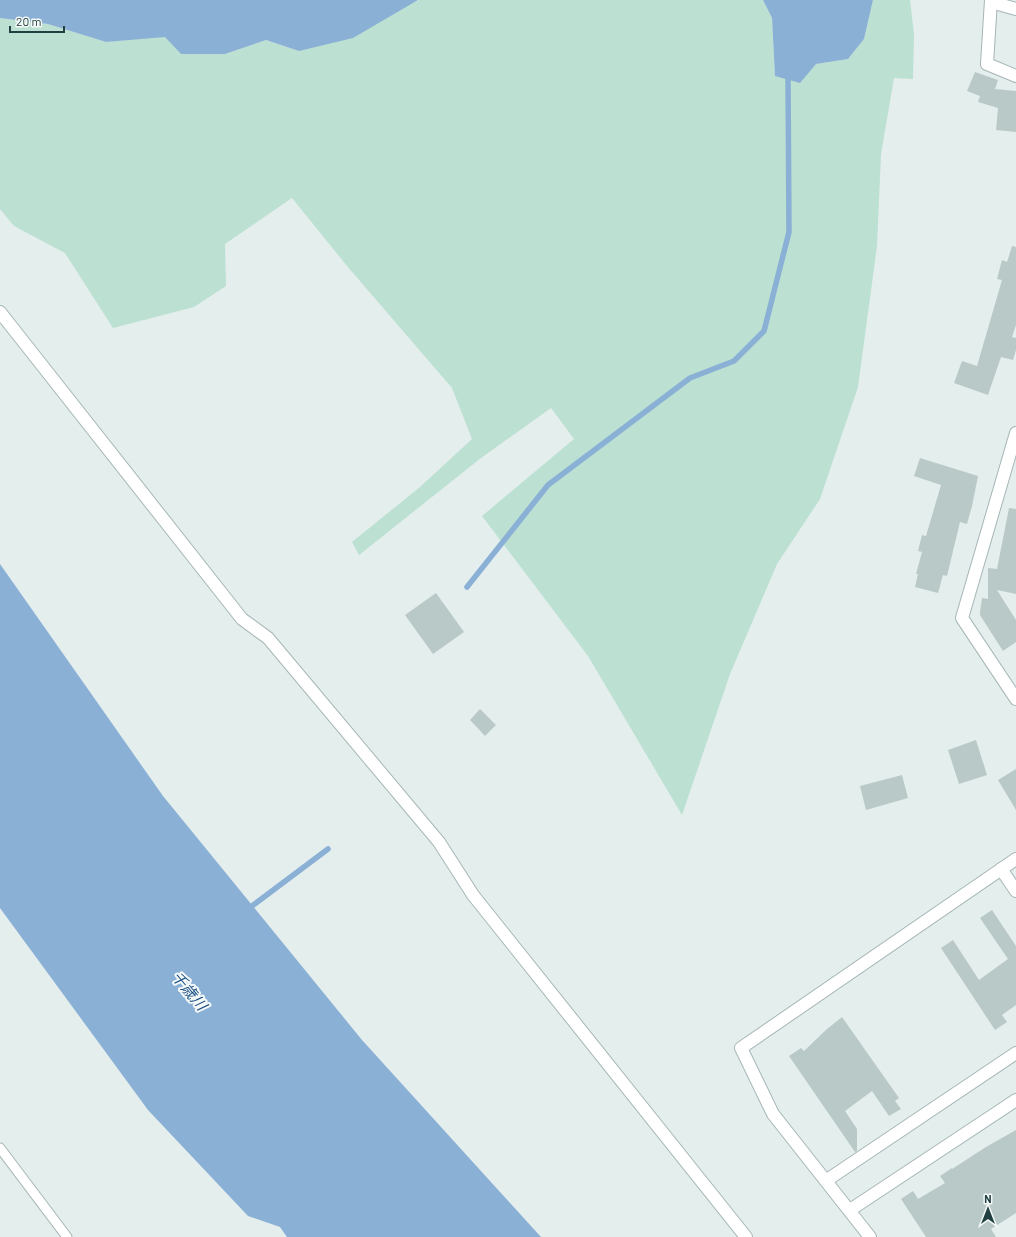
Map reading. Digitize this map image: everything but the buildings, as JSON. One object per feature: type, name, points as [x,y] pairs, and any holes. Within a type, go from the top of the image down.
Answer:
[{"type":"street","points":[[1016,9],[991,1],[987,64],[1016,76]]},
{"type":"street","points":[[0,312],[242,619],[268,638],[439,842],[474,895],[746,1237]]},
{"type":"street","points":[[1014,693],[962,618],[1016,433]]},
{"type":"street","points":[[870,1237],[827,1180],[773,1114],[741,1048],[1016,858]]},
{"type":"street","points":[[1001,869],[1016,891]]},
{"type":"street","points":[[827,1180],[1016,1053]]},
{"type":"street","points":[[850,1210],[1016,1100]]},
{"type":"lane","points":[[0,1148],[67,1237]]},
{"type":"green space","points":[[419,0],[763,0],[772,18],[775,76],[816,64],[848,59],[864,39],[873,0],[910,0],[914,34],[913,79],[894,78],[881,154],[877,246],[858,387],[820,499],[777,564],[730,674],[682,815],[588,656],[482,516],[574,439],[551,408],[481,458],[359,555],[352,542],[420,487],[472,439],[452,388],[347,266],[292,198],[225,244],[226,286],[194,307],[113,328],[65,253],[14,226],[0,209],[0,18],[48,24],[106,42],[165,36],[181,54],[225,54],[266,40],[299,51]]},
{"type":"water","points":[[0,0],[418,0],[353,38],[299,51],[266,40],[225,54],[181,54],[165,37],[106,42],[48,24],[0,18]]},
{"type":"water","points":[[763,0],[873,0],[864,39],[848,59],[816,64],[800,83],[775,76],[772,18]]},
{"type":"water","name":"千歳川","points":[[0,564],[163,796],[362,1040],[541,1237],[287,1237],[280,1227],[248,1216],[148,1110],[0,908]]},
{"type":"waterway","points":[[467,587],[548,485],[690,378],[734,361],[764,331],[789,232],[788,74]]},
{"type":"waterway","points":[[248,909],[328,849]]}]
